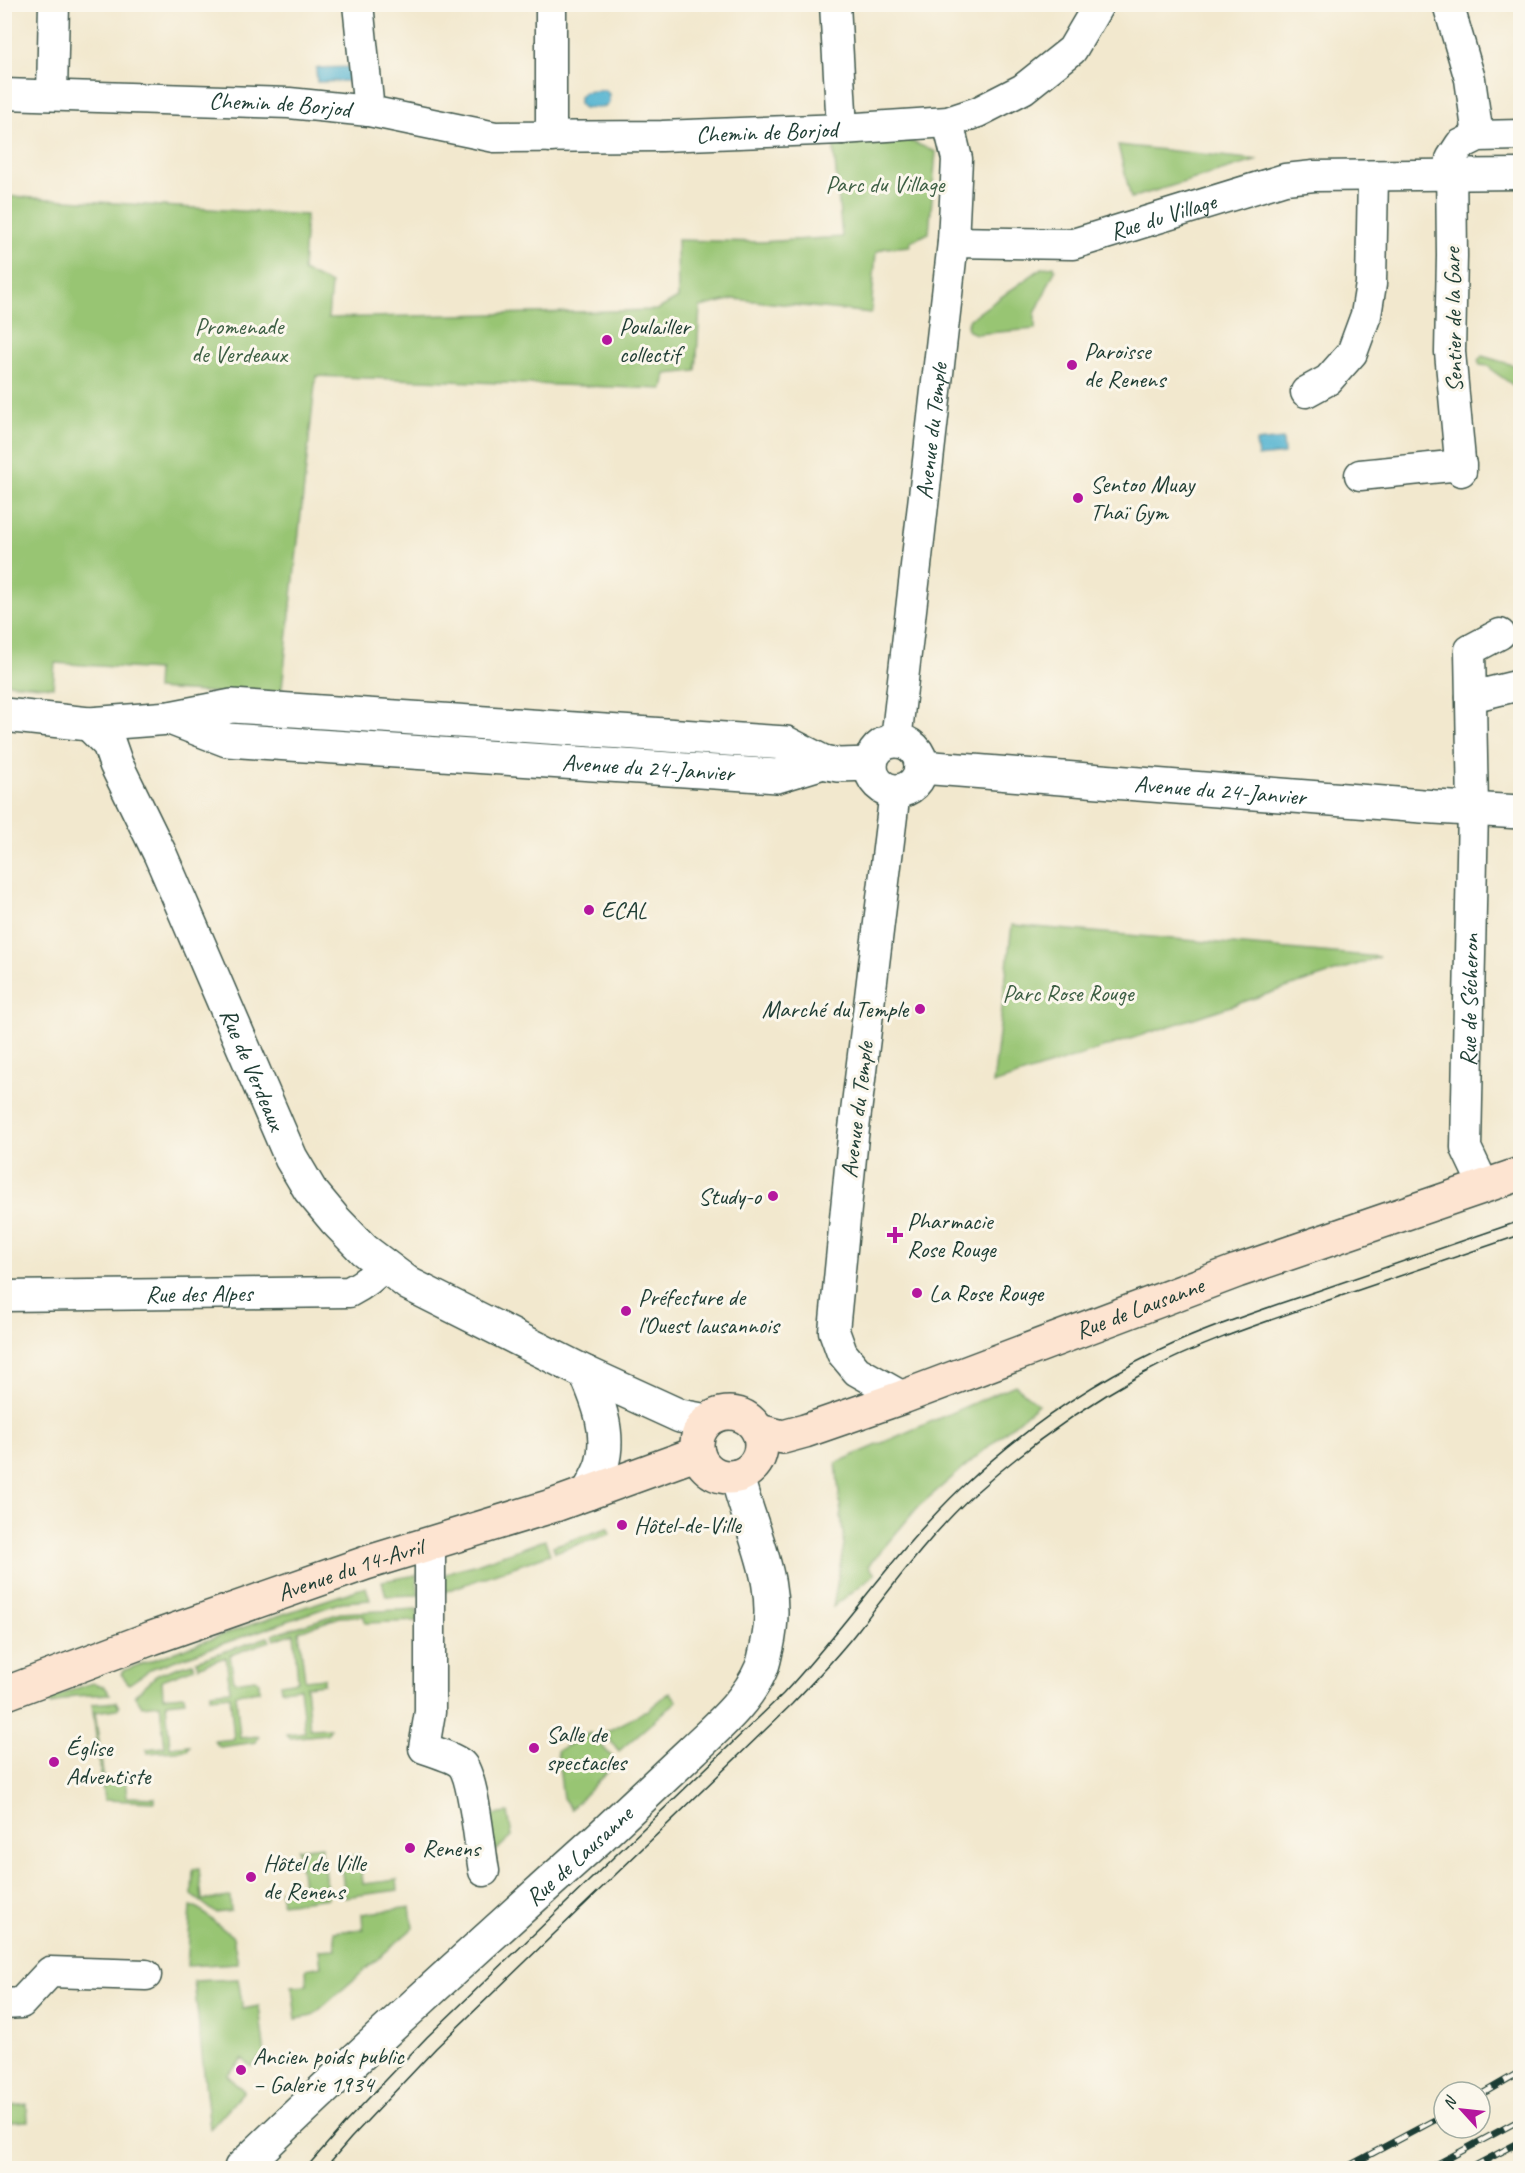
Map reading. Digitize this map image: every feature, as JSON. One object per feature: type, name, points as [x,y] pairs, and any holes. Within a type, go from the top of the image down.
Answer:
[{"type":"main road","name":"Rue de Lausanne","points":[[759,1431],[783,1437],[805,1431],[903,1397],[1237,1271],[1521,1174]]},
{"type":"main road","points":[[722,1413],[740,1414],[759,1431],[761,1441],[759,1459],[753,1467],[737,1476],[727,1478],[708,1470],[702,1463],[698,1454],[698,1436],[707,1421],[722,1413]]},
{"type":"main road","name":"Avenue du 14-Avril","points":[[4,1694],[152,1638],[430,1543],[588,1493],[698,1454]]},
{"type":"street","points":[[52,94],[54,4]]},
{"type":"street","points":[[358,4],[369,111]]},
{"type":"street","points":[[551,4],[551,137]]},
{"type":"street","points":[[835,4],[842,129]]},
{"type":"street","name":"Chemin de Borjod","points":[[4,94],[288,103],[369,111],[495,137],[662,136],[842,129],[948,122],[978,112],[1023,89],[1072,50],[1099,4]]},
{"type":"street","points":[[1448,4],[1470,79],[1478,136],[1521,135]]},
{"type":"street","name":"Avenue du Temple","points":[[896,741],[953,242],[957,159],[948,122]]},
{"type":"street","name":"Sentier de la Gare","points":[[1360,475],[1461,468],[1450,352],[1452,256],[1450,175],[1451,159],[1460,146],[1478,136]]},
{"type":"street","name":"Rue du Village","points":[[953,242],[1072,244],[1285,179],[1314,176],[1521,174]]},
{"type":"street","points":[[1306,392],[1328,380],[1352,352],[1366,315],[1371,284],[1373,176]]},
{"type":"street","points":[[1473,809],[1470,650],[1500,634]]},
{"type":"street","points":[[1471,697],[1521,685]]},
{"type":"street","name":"Avenue du 24-Janvier","points":[[88,724],[170,718],[232,706],[786,743],[823,762],[838,765],[871,764]]},
{"type":"street","points":[[290,745],[293,710]]},
{"type":"street","points":[[4,715],[88,724]]},
{"type":"street","name":"Avenue du 24-Janvier","points":[[170,718],[227,740],[290,745],[777,776],[823,762]]},
{"type":"street","points":[[470,757],[473,723]]},
{"type":"street","name":"Rue de Verdeaux","points":[[88,724],[109,744],[116,764],[160,854],[291,1158],[310,1190],[335,1220],[383,1266],[422,1291],[586,1373],[680,1416],[707,1421]]},
{"type":"street","points":[[896,741],[911,746],[920,759],[921,767],[919,775],[909,787],[895,791],[880,786],[874,779],[871,764],[876,750],[882,745],[896,741]]},
{"type":"street","name":"Avenue du 24-Janvier","points":[[921,767],[1521,812]]},
{"type":"street","name":"Avenue du Temple","points":[[895,791],[853,1137],[834,1330],[842,1353],[857,1371],[903,1397]]},
{"type":"street","name":"Rue de Sécheron","points":[[1473,809],[1466,1148],[1484,1186]]},
{"type":"street","name":"Rue des Alpes","points":[[4,1296],[349,1292],[375,1276],[383,1266]]},
{"type":"street","points":[[586,1373],[600,1406],[604,1437],[603,1462],[588,1493]]},
{"type":"street","name":"Rue de Lausanne","points":[[241,2169],[339,2074],[639,1801],[721,1723],[750,1689],[762,1668],[770,1632],[771,1598],[763,1555],[744,1506],[737,1476]]},
{"type":"street","points":[[430,1543],[430,1712],[424,1748],[458,1761],[464,1766],[471,1790],[484,1871]]},
{"type":"street","points":[[4,2004],[21,2003],[50,1972],[146,1975]]},
{"type":"green space","points":[[891,133],[936,152],[929,233],[911,241],[910,246],[885,248],[876,252],[871,313],[734,299],[700,307],[696,371],[666,374],[663,389],[316,376],[281,697],[156,689],[157,670],[55,663],[53,687],[5,683],[4,196],[306,215],[303,271],[331,284],[328,318],[657,310],[678,298],[677,240],[761,242],[842,237],[833,140]]},
{"type":"green space","points":[[1118,145],[1258,160],[1131,198]]},
{"type":"green space","points":[[1054,266],[1055,270],[1035,314],[1035,329],[976,334],[969,331],[967,326],[970,319],[1042,268]]},
{"type":"green space","points":[[1482,356],[1520,367],[1520,390],[1489,366],[1480,365],[1478,361]]},
{"type":"green space","name":"Parc Rose Rouge","points":[[1012,925],[1380,957],[993,1084]]},
{"type":"green space","points":[[1015,1385],[1038,1404],[919,1506],[868,1566],[875,1574],[833,1607],[844,1544],[836,1463]]},
{"type":"green space","points":[[608,1528],[610,1534],[555,1552],[553,1546]]},
{"type":"green space","points":[[545,1540],[550,1554],[435,1595],[437,1587],[446,1574],[454,1570]]},
{"type":"green space","points":[[416,1575],[419,1595],[386,1596],[382,1581]]},
{"type":"green space","points":[[366,1587],[370,1600],[342,1602],[153,1668],[129,1684],[121,1674],[125,1670],[250,1625]]},
{"type":"green space","points":[[417,1609],[418,1621],[365,1623],[364,1616],[340,1617],[299,1631],[305,1680],[324,1678],[324,1684],[306,1686],[310,1729],[330,1728],[326,1734],[289,1738],[286,1734],[305,1732],[300,1688],[281,1690],[280,1684],[298,1681],[294,1633],[274,1640],[272,1635],[340,1613]]},
{"type":"green space","points":[[268,1637],[270,1641],[230,1655],[234,1682],[255,1679],[259,1682],[259,1691],[236,1694],[240,1738],[259,1736],[256,1742],[220,1747],[214,1741],[234,1739],[230,1695],[210,1697],[211,1692],[230,1690],[226,1657],[198,1667],[196,1661]]},
{"type":"green space","points":[[192,1663],[194,1668],[162,1680],[163,1697],[184,1695],[185,1701],[166,1703],[170,1747],[190,1746],[187,1750],[148,1753],[147,1749],[165,1747],[160,1704],[142,1706],[135,1695],[158,1674]]},
{"type":"green space","points":[[94,1683],[105,1687],[110,1694],[74,1696],[51,1705],[49,1699]]},
{"type":"green space","points":[[670,1692],[677,1701],[619,1751],[604,1733],[647,1711]]},
{"type":"green space","points":[[116,1702],[119,1707],[117,1709],[95,1712],[104,1781],[125,1778],[127,1797],[155,1798],[155,1802],[104,1800],[92,1704]]},
{"type":"green space","points":[[590,1733],[613,1758],[610,1769],[571,1809],[563,1798],[557,1751]]},
{"type":"green space","points":[[508,1813],[512,1836],[490,1856],[484,1816]]},
{"type":"green space","points":[[321,1846],[328,1898],[282,1904],[280,1890],[303,1886],[298,1849]]},
{"type":"green space","points":[[360,1855],[363,1884],[397,1880],[398,1890],[345,1897],[340,1857]]},
{"type":"green space","points":[[199,1868],[202,1900],[230,1897],[231,1911],[216,1913],[192,1895],[193,1869]]},
{"type":"green space","points":[[191,1907],[196,1907],[233,1937],[238,1963],[187,1966]]},
{"type":"green space","points":[[410,1907],[413,1928],[312,2016],[296,2019],[292,1986],[307,1985],[306,1969],[321,1966],[319,1950],[336,1949],[334,1932],[363,1929],[362,1914]]},
{"type":"green space","points":[[238,1979],[243,2009],[259,2006],[265,2056],[260,2057],[251,2067],[243,2059],[227,2075],[244,2091],[210,2129],[194,1981]]},
{"type":"green space","points":[[27,2104],[28,2121],[5,2121],[5,2107]]},
{"type":"water","points":[[350,67],[350,81],[317,82],[316,68]]},
{"type":"water","points":[[605,90],[609,94],[609,103],[604,107],[584,108],[579,104],[579,97],[584,92]]},
{"type":"water","points":[[1283,439],[1284,454],[1258,457],[1256,442]]},
{"type":"tram line","points":[[306,2168],[346,2122],[427,2037],[783,1694],[828,1643],[914,1537],[961,1488],[1011,1444],[1093,1387],[1182,1340],[1252,1313],[1520,1221]]},
{"type":"tram line","points":[[325,2168],[436,2048],[792,1704],[843,1649],[942,1526],[973,1495],[1033,1445],[1119,1387],[1186,1353],[1231,1334],[1520,1235]]},
{"type":"railway","points":[[1492,2088],[1520,2072]]},
{"type":"railway","points":[[1430,2168],[1520,2120]]},
{"type":"railway","points":[[1345,2168],[1432,2121]]},
{"type":"railway","points":[[1471,2168],[1520,2142]]},
{"type":"railway","points":[[1507,2168],[1520,2161]]},
{"type":"place","name":"Poulailler collectif","points":[[607,340]]},
{"type":"place","name":"Paroisse de Renens","points":[[1072,365]]},
{"type":"place","name":"Sentoo Muay Thaï Gym","points":[[1078,498]]},
{"type":"place","name":"ECAL","points":[[589,910]]},
{"type":"place","name":"Marché du Temple","points":[[920,1009]]},
{"type":"place","name":"Study-o","points":[[773,1196]]},
{"type":"place","name":"Pharmacie Rose Rouge","points":[[895,1235]]},
{"type":"place","name":"La Rose Rouge","points":[[917,1293]]},
{"type":"place","name":"Préfecture de l'Ouest lausannois","points":[[626,1311]]},
{"type":"place","name":"Hôtel-de-Ville","points":[[622,1525]]},
{"type":"place","name":"Salle de spectacles","points":[[534,1748]]},
{"type":"place","name":"Église Adventiste","points":[[54,1762]]},
{"type":"place","name":"Renens","points":[[410,1848]]},
{"type":"place","name":"Hôtel de Ville de Renens","points":[[251,1877]]},
{"type":"place","name":"Ancien poids public – Galerie 1934","points":[[241,2070]]},
{"type":"park label","name":"Parc du Village","points":[[885,184]]},
{"type":"park label","name":"Promenade de Verdeaux","points":[[239,340]]}]
